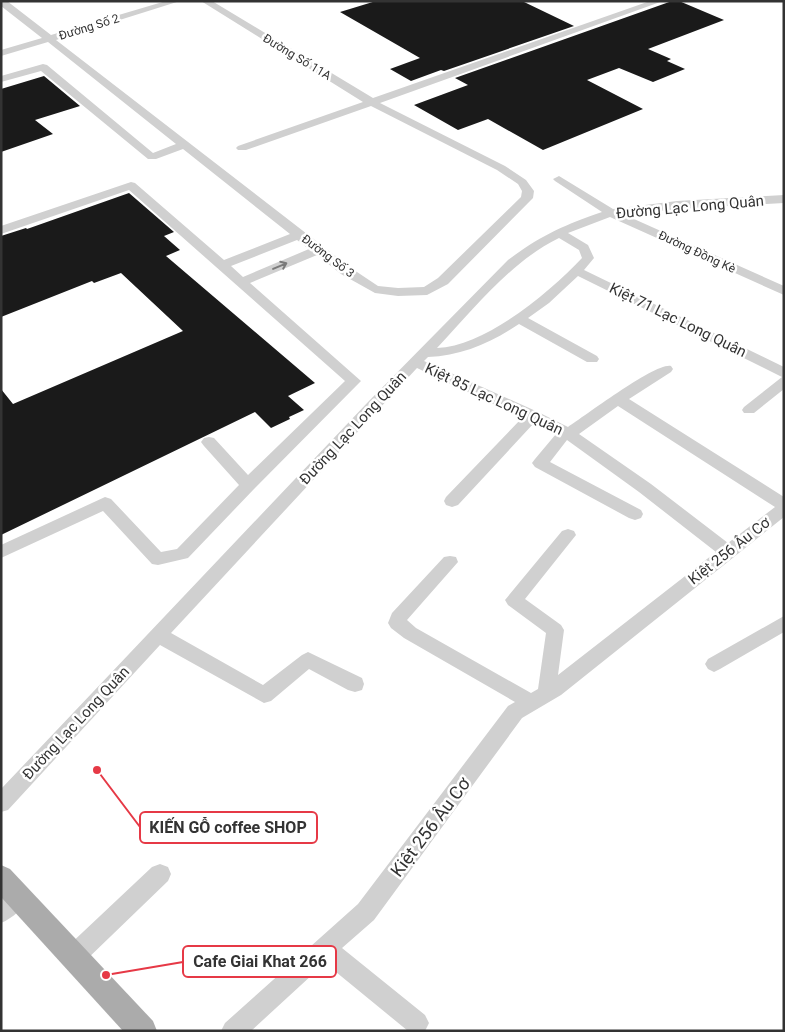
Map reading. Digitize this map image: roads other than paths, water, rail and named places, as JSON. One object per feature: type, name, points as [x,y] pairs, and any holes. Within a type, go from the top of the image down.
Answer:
[{"type":"main road","points":[[7,895],[74,956],[142,1030]]},
{"type":"street","name":"Đường Số 3","points":[[1,1],[346,271],[375,289],[398,292],[427,291],[443,281],[527,198],[528,191],[522,182],[501,168],[390,112]]},
{"type":"street","name":"Đường Số 2","points":[[1,53],[154,1]]},
{"type":"street","name":"Đường Số 2","points":[[1,45],[45,37],[176,1]]},
{"type":"street","name":"Đường Số 11A","points":[[204,1],[390,112]]},
{"type":"street","points":[[242,148],[659,1]]},
{"type":"street","points":[[1,79],[43,67],[152,157],[184,145]]},
{"type":"street","name":"Đường Đồng Kè","points":[[559,179],[611,213],[784,291]]},
{"type":"street","points":[[1,230],[130,185],[354,381],[248,485],[182,554],[158,560],[105,503],[1,552]]},
{"type":"street","name":"Đường Lạc Long Quân","points":[[1,803],[420,358],[512,263],[537,244],[559,233],[611,213],[677,205],[784,199]]},
{"type":"street","points":[[420,358],[454,351],[499,330],[549,297],[588,258],[584,248],[559,233]]},
{"type":"street","points":[[223,265],[299,235]]},
{"type":"street","points":[[242,282],[318,250]]},
{"type":"street","name":"Kiệt 71 Lạc Long Quân","points":[[577,271],[674,319],[709,334],[782,374]]},
{"type":"street","points":[[517,318],[592,359]]},
{"type":"street","name":"Kiệt 85 Lạc Long Quân","points":[[420,358],[568,433],[728,552]]},
{"type":"street","points":[[635,514],[540,463],[568,433],[666,369]]},
{"type":"street","points":[[749,410],[782,374]]},
{"type":"street","points":[[618,399],[784,506]]},
{"type":"street","points":[[452,501],[533,415]]},
{"type":"street","points":[[209,442],[248,485]]},
{"type":"street","name":"Kiệt 256 Âu Cơ","points":[[232,1031],[366,912],[515,712],[554,689],[784,506]]},
{"type":"street","points":[[450,562],[398,618],[397,623],[410,633],[539,697],[555,630],[514,600],[568,535]]},
{"type":"street","points":[[714,664],[784,623]]},
{"type":"street","points":[[158,635],[264,695],[308,660],[356,684]]},
{"type":"street","points":[[74,956],[160,874]]},
{"type":"street","points":[[325,949],[417,1023]]},
{"type":"place","name":"KIẾN GỖ coffee SHOP","points":[[97,770]]},
{"type":"place","name":"Cafe Giai Khat 266","points":[[106,975]]}]
